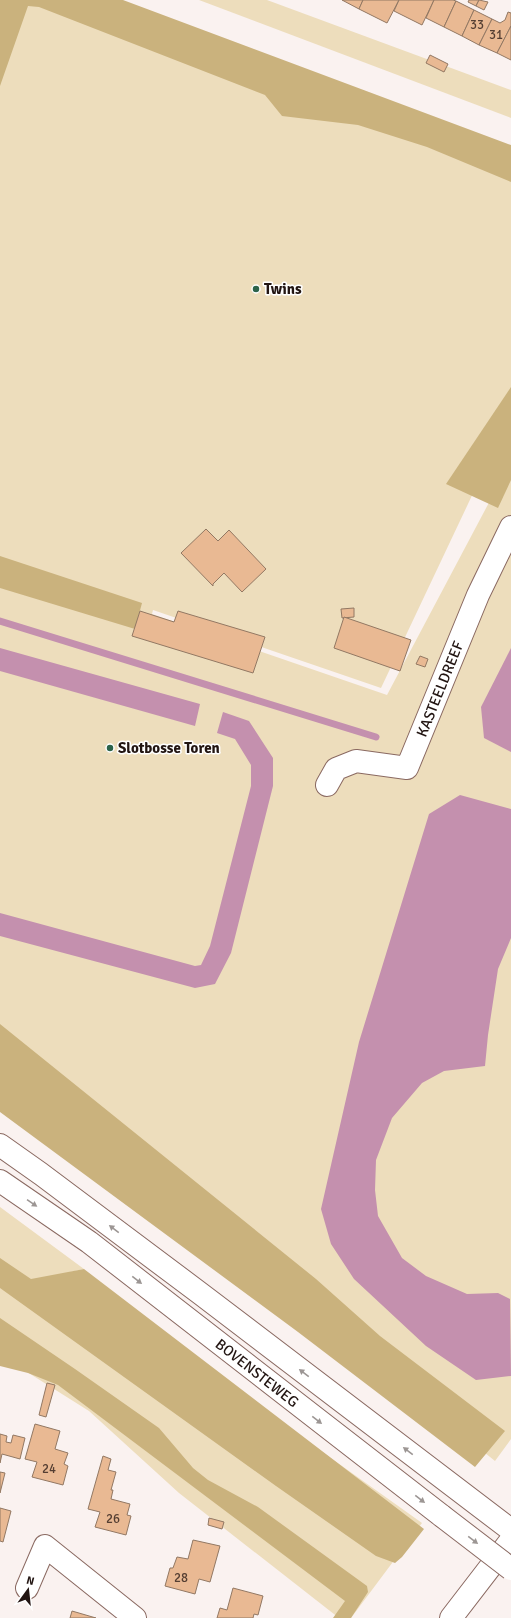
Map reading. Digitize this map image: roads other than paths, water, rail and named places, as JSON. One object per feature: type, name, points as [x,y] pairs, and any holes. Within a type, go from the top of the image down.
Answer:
[{"type":"main road","name":"KASTEELDREEF","points":[[327,785],[336,769],[356,761],[407,768],[478,595],[511,527]]},
{"type":"main road","name":"BOVENSTEWEG","points":[[0,1145],[41,1174],[511,1530]]},
{"type":"main road","name":"BOVENSTEWEG","points":[[0,1181],[89,1242],[511,1569]]},
{"type":"main road","points":[[451,1618],[511,1540]]},
{"type":"main road","points":[[27,1588],[45,1546],[135,1618]]},
{"type":"waterway","points":[[0,621],[376,737]]},
{"type":"place","name":"Twins","points":[[256,289]]},
{"type":"place","name":"Slotbosse Toren","points":[[110,748]]}]
